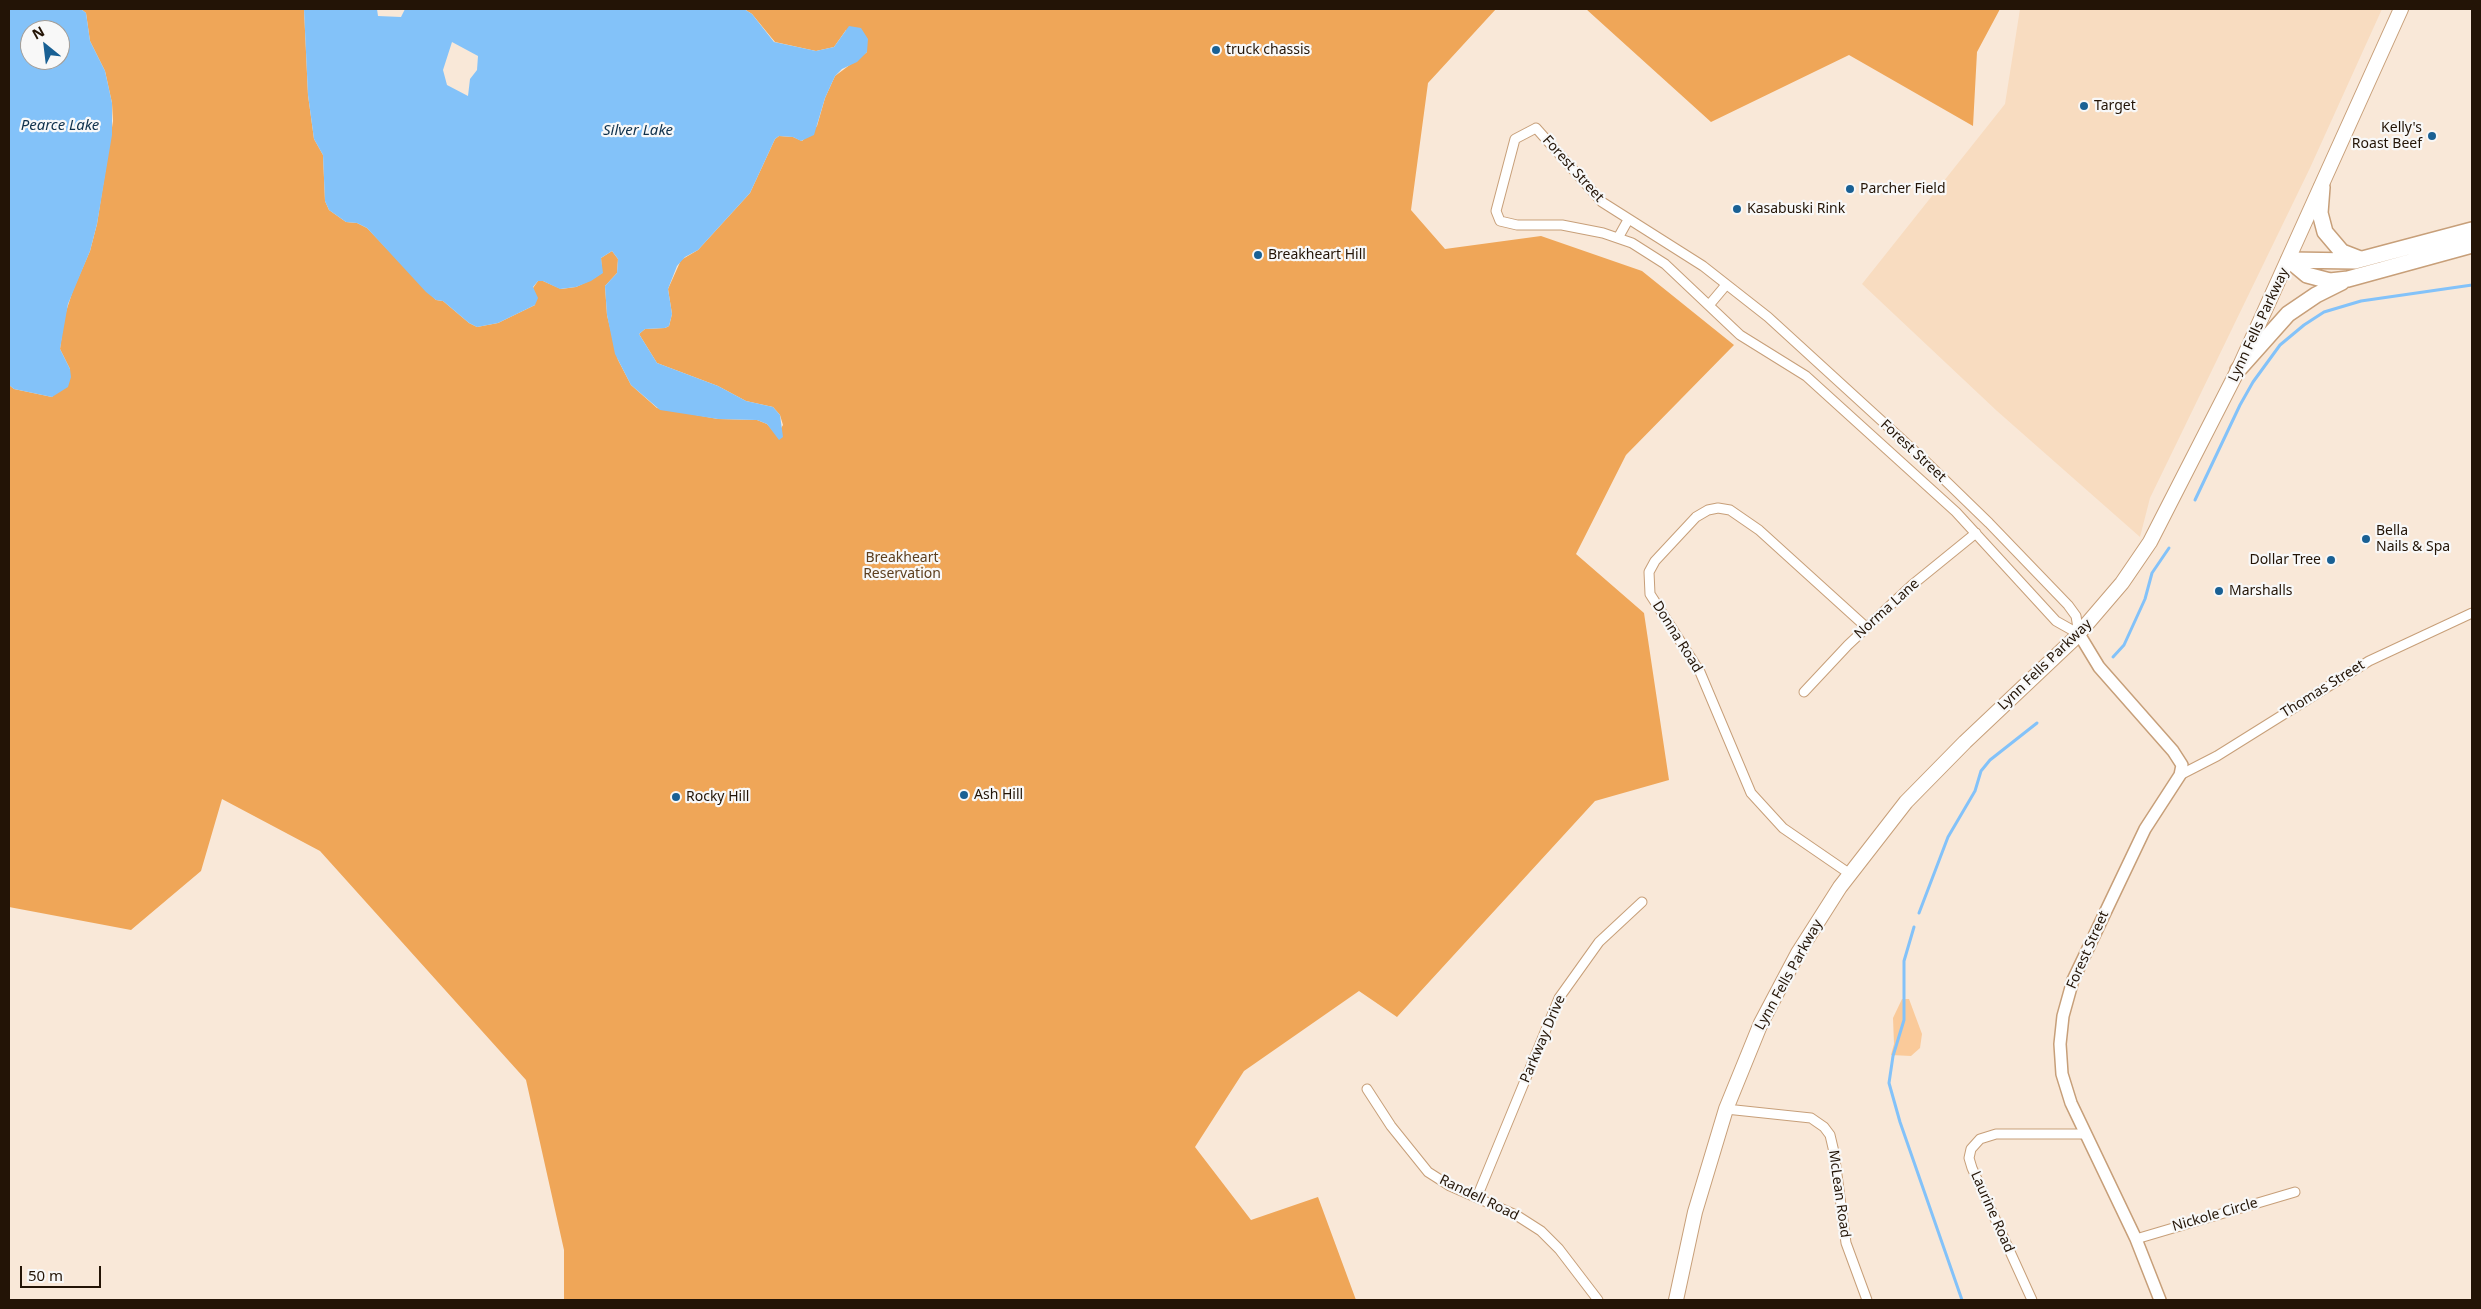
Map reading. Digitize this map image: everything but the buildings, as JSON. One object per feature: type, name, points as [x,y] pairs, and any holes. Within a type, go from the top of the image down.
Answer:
[{"type":"highway","points":[[2322,187],[2320,213],[2328,237],[2346,255],[2367,259]]},
{"type":"highway","points":[[2289,260],[2342,263],[2367,259],[2472,230]]},
{"type":"highway","points":[[2289,260],[2298,269],[2312,277],[2330,281],[2348,279],[2472,245]]},
{"type":"highway","points":[[2238,370],[2288,314],[2310,298],[2348,279]]},
{"type":"main road","name":"Lynn Fells Parkway","points":[[1676,1300],[1701,1189],[1726,1109],[1748,1052],[1776,992],[1818,920],[1893,817],[1939,767],[2079,634],[2122,583],[2150,542],[2238,370],[2401,9]]},
{"type":"street","name":"Forest Street","points":[[2079,634],[2056,621],[1954,510],[1806,376],[1740,335],[1710,304],[1665,264],[1632,244],[1618,238],[1562,225],[1517,225],[1500,221],[1496,211],[1515,139],[1536,128],[1602,202],[1703,266],[1726,286],[1768,317],[1989,523],[2068,605],[2076,616],[2079,634],[2100,667],[2180,760],[2182,767],[2180,775],[2145,829],[2068,992],[2062,1030],[2060,1064],[2066,1091],[2136,1240],[2160,1300]]},
{"type":"street","points":[[1618,238],[1628,220]]},
{"type":"street","points":[[1710,304],[1726,286]]},
{"type":"street","name":"Donna Road","points":[[1850,874],[1783,828],[1765,811],[1751,793],[1700,672],[1650,594],[1649,572],[1655,561],[1696,517],[1708,510],[1718,508],[1730,510],[1759,530],[1866,627]]},
{"type":"street","name":"Norma Lane","points":[[1804,692],[1866,627],[1912,584],[1976,533]]},
{"type":"street","name":"Thomas Street","points":[[2180,775],[2217,756],[2369,661],[2472,613]]},
{"type":"street","name":"Parkway Drive","points":[[1477,1198],[1562,994],[1599,942],[1642,902]]},
{"type":"street","name":"Randell Road","points":[[1367,1089],[1391,1126],[1428,1172],[1450,1186],[1529,1222],[1550,1238],[1598,1300]]},
{"type":"street","name":"McLean Road","points":[[1726,1109],[1812,1118],[1824,1126],[1830,1135],[1834,1152],[1844,1234],[1867,1300]]},
{"type":"street","name":"Laurine Road","points":[[2032,1300],[1972,1168],[1970,1152],[1973,1145],[1980,1139],[1996,1134],[2085,1134]]},
{"type":"street","name":"Nickole Circle","points":[[2136,1240],[2295,1192]]},
{"type":"shaded area","points":[[2020,9],[2382,9],[2310,168],[2150,498],[2140,537],[1997,411],[1862,284],[2005,104]]},
{"type":"shaded area","points":[[1902,999],[1909,999],[1922,1034],[1920,1048],[1911,1056],[1891,1055],[1894,1044],[1893,1018]]},
{"type":"green space","name":"Breakheart Reservation","points":[[81,9],[304,9],[308,95],[314,139],[323,155],[325,201],[329,210],[346,222],[357,223],[367,228],[436,300],[443,301],[469,323],[477,327],[498,323],[535,305],[533,288],[538,281],[543,281],[561,289],[576,287],[591,280],[602,273],[601,258],[612,251],[618,259],[617,273],[605,286],[607,315],[618,360],[631,385],[657,408],[718,419],[757,420],[767,424],[777,435],[783,425],[780,415],[773,407],[746,401],[718,386],[657,363],[639,334],[645,329],[669,326],[672,314],[668,289],[681,260],[698,250],[750,193],[775,139],[779,136],[793,137],[802,141],[817,126],[825,98],[835,76],[867,52],[846,30],[834,47],[816,51],[775,42],[752,14],[744,9],[1496,9],[1428,83],[1411,210],[1445,249],[1541,236],[1642,271],[1734,345],[1626,455],[1576,554],[1644,613],[1669,780],[1595,801],[1397,1017],[1359,991],[1244,1071],[1195,1147],[1251,1220],[1318,1197],[1356,1300],[564,1300],[564,1250],[526,1080],[320,851],[222,799],[201,871],[131,930],[9,907],[9,385],[14,389],[52,397],[70,369],[60,349],[64,318],[73,290],[90,251],[97,224],[113,121],[112,103],[105,71],[90,41],[86,13]]},
{"type":"green space","points":[[1586,9],[2000,9],[1977,52],[1973,126],[1849,55],[1711,122]]},
{"type":"water","name":"Pearce Lake","points":[[9,9],[81,9],[86,13],[90,41],[105,71],[112,103],[112,135],[97,224],[90,251],[68,304],[60,349],[70,369],[71,377],[68,387],[52,397],[14,389],[9,385]]},
{"type":"water","name":"Silver Lake","points":[[304,9],[377,9],[378,16],[401,17],[405,9],[744,9],[752,14],[774,42],[816,51],[834,47],[849,26],[861,28],[868,39],[867,52],[857,62],[842,69],[835,76],[825,98],[814,135],[801,141],[793,137],[779,136],[775,139],[750,193],[698,250],[685,257],[677,266],[668,289],[672,314],[669,326],[645,329],[639,334],[657,363],[718,386],[746,401],[773,407],[780,415],[783,437],[779,440],[767,424],[757,420],[718,419],[660,410],[631,385],[615,354],[607,315],[605,286],[617,273],[618,259],[612,251],[601,258],[603,273],[591,281],[576,287],[560,289],[543,281],[538,281],[533,287],[538,298],[535,305],[498,323],[477,327],[469,323],[443,301],[436,300],[426,292],[367,228],[357,223],[346,222],[329,210],[325,201],[323,155],[314,139],[308,95]],"holes":[[[452,42],[478,56],[477,70],[470,79],[468,96],[447,85],[443,70]]]},
{"type":"waterway","points":[[2195,500],[2240,405],[2253,382],[2280,345],[2304,325],[2324,312],[2361,301],[2472,285]]},
{"type":"waterway","points":[[2113,657],[2124,645],[2145,599],[2152,573],[2169,548]]},
{"type":"waterway","points":[[1919,913],[1948,837],[1975,791],[1981,771],[1990,760],[2037,723]]},
{"type":"waterway","points":[[1914,927],[1904,961],[1904,1020],[1893,1056],[1889,1083],[1900,1122],[1962,1300]]},
{"type":"place","name":"truck chassis","points":[[1216,50]]},
{"type":"place","name":"Target","points":[[2084,106]]},
{"type":"place","name":"Kelly's Roast Beef","points":[[2432,136]]},
{"type":"place","name":"Parcher Field","points":[[1850,189]]},
{"type":"place","name":"Kasabuski Rink","points":[[1737,209]]},
{"type":"place","name":"Breakheart Hill","points":[[1258,255]]},
{"type":"place","name":"Bella Nails & Spa","points":[[2366,539]]},
{"type":"place","name":"Dollar Tree","points":[[2331,560]]},
{"type":"place","name":"Marshalls","points":[[2219,591]]},
{"type":"place","name":"Ash Hill","points":[[964,795]]},
{"type":"place","name":"Rocky Hill","points":[[676,797]]}]
